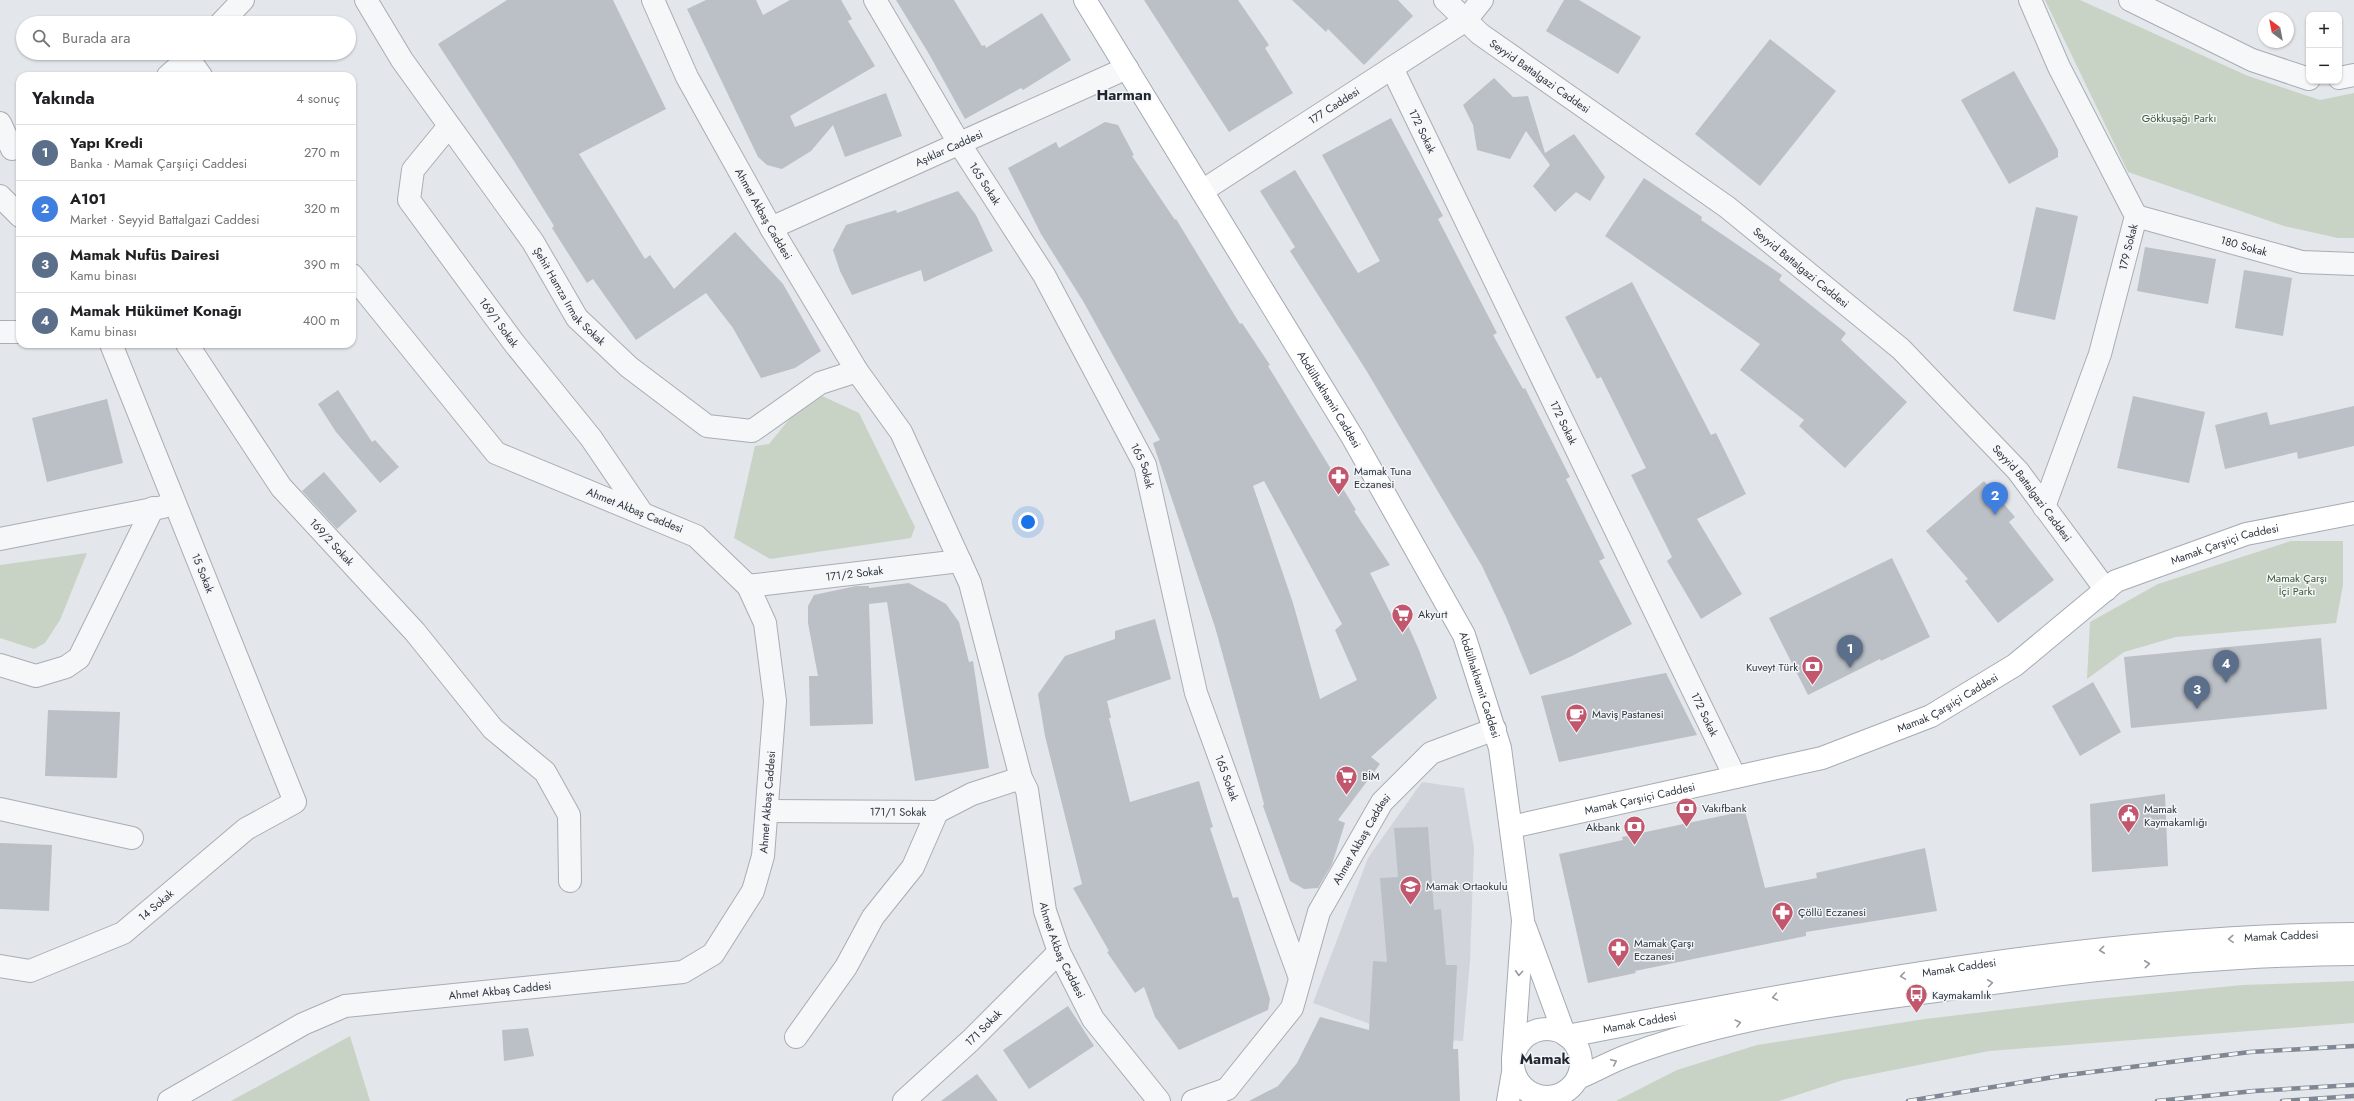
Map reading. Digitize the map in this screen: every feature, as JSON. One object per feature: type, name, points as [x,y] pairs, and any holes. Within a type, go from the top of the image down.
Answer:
[{"type":"main road","name":"Abdülhakhamit Caddesi","points":[[1085,0],[1353,438],[1464,635],[1500,748],[1523,920]]},
{"type":"main road","name":"Mamak Çarşıiçi Caddesi","points":[[1511,827],[1822,758],[1931,716],[2015,665],[2116,581],[2246,534],[2354,513]]},
{"type":"main road","points":[[1523,920],[1566,1035],[1578,1049],[1581,1059],[1570,1089],[1555,1097],[1537,1097],[1526,1091],[1518,1083],[1513,1066],[1523,920]]},
{"type":"main road","name":"Mamak Caddesi","points":[[1566,1035],[1938,970],[2045,956],[2161,943],[2313,934],[2354,934]]},
{"type":"main road","name":"Mamak Caddesi","points":[[1570,1089],[1627,1056],[1685,1036],[1754,1019],[1847,1002],[2055,974],[2164,962],[2313,954],[2354,954]]},
{"type":"main road","points":[[1508,1101],[1516,1049],[1522,1039],[1531,1033],[1542,1029],[1553,1030],[1566,1035]]},
{"type":"street","points":[[227,16],[242,0]]},
{"type":"street","name":"Şehit Hamza Irmak Sokak","points":[[366,0],[402,60],[533,242],[577,318],[629,367],[707,426],[752,431],[820,383],[857,371]]},
{"type":"street","name":"Ahmet Akbaş Caddesi","points":[[653,0],[687,77],[771,228],[857,371],[901,432],[970,582],[1021,778],[1027,790],[1044,911],[1059,952],[1094,1019],[1159,1101]]},
{"type":"street","name":"165 Sokak","points":[[875,0],[959,143],[1044,275],[1145,465],[1196,693],[1300,978]]},
{"type":"street","name":"Seyyid Battalgazi Caddesi","points":[[1445,0],[1480,34],[1727,207],[1901,349],[2018,471],[2106,590]]},
{"type":"street","name":"177 Caddesi","points":[[1202,191],[1466,20],[1482,0]]},
{"type":"street","name":"179 Sokak","points":[[2030,0],[2059,67],[2136,216],[2100,354],[2044,507]]},
{"type":"street","points":[[2130,0],[2252,60],[2306,78]]},
{"type":"street","points":[[173,72],[186,60]]},
{"type":"street","points":[[193,60],[199,72]]},
{"type":"street","name":"Aşıklar Caddesi","points":[[771,228],[1127,68]]},
{"type":"street","name":"172 Sokak","points":[[1392,68],[1735,777]]},
{"type":"street","points":[[2342,77],[2354,75]]},
{"type":"street","points":[[0,123],[11,150]]},
{"type":"street","name":"169/1 Sokak","points":[[449,126],[413,170],[409,200],[514,343],[591,438],[642,513]]},
{"type":"street","points":[[0,193],[16,197]]},
{"type":"street","points":[[0,196],[16,212]]},
{"type":"street","name":"180 Sokak","points":[[2136,216],[2302,262],[2354,264]]},
{"type":"street","name":"Ahmet Akbaş Caddesi","points":[[169,1101],[303,1024],[345,1006],[683,972],[712,954],[753,891],[763,856],[775,701],[765,623],[748,586],[696,536],[496,453],[356,280]]},
{"type":"street","points":[[0,332],[16,332]]},
{"type":"street","name":"15 Sokak","points":[[113,348],[295,802]]},
{"type":"street","name":"169/2 Sokak","points":[[190,348],[281,487],[415,632],[493,729],[545,772],[569,815],[570,881]]},
{"type":"street","points":[[0,539],[176,504]]},
{"type":"street","points":[[0,664],[36,676],[66,667],[79,658],[153,508]]},
{"type":"street","name":"171/2 Sokak","points":[[748,586],[960,561]]},
{"type":"street","name":"Ahmet Akbaş Caddesi","points":[[1193,1101],[1226,1089],[1292,1008],[1319,912],[1382,802],[1431,753],[1494,730]]},
{"type":"street","name":"171/1 Sokak","points":[[767,811],[936,812],[972,794],[1021,778]]},
{"type":"street","name":"14 Sokak","points":[[0,966],[30,971],[122,933],[246,829],[295,802]]},
{"type":"street","points":[[0,809],[132,838]]},
{"type":"street","points":[[796,1037],[846,967],[873,917],[913,867],[936,812]]},
{"type":"street","name":"171 Sokak","points":[[904,1101],[970,1041],[1059,952]]},
{"type":"shaded area","name":"Mamak Ortaokulu","points":[[1422,782],[1464,788],[1474,848],[1470,961],[1463,1041],[1383,1037],[1378,1027],[1313,1003],[1368,858]]},
{"type":"green space","name":"Gökkuşağı Parkı","points":[[2045,0],[2080,0],[2248,76],[2320,100],[2354,93],[2354,238],[2338,238],[2284,226],[2128,172]]},
{"type":"green space","points":[[822,396],[859,413],[915,527],[911,538],[770,559],[734,538],[755,446],[769,444],[792,416]]},
{"type":"green space","name":"Mamak Çarşı İçi Parkı","points":[[2291,541],[2343,541],[2343,585],[2336,623],[2176,637],[2124,652],[2087,679],[2090,622],[2158,584]]},
{"type":"green space","points":[[87,553],[60,620],[45,643],[34,649],[0,638],[0,565]]},
{"type":"green space","points":[[2354,981],[2354,1023],[1989,1051],[1843,1080],[1779,1101],[1616,1101],[1677,1070],[1757,1045],[1925,1019],[2076,1001],[2243,985]]},
{"type":"green space","points":[[350,1036],[370,1101],[231,1101]]},
{"type":"building","points":[[507,0],[613,0],[666,109],[579,154],[645,259],[650,255],[674,289],[735,232],[783,284],[821,351],[795,368],[761,378],[733,328],[706,293],[636,340],[593,279],[587,283],[552,228],[554,226],[514,161],[438,44]]},
{"type":"building","points":[[706,0],[756,0],[763,15],[790,0],[841,0],[852,19],[848,21],[875,66],[790,116],[795,127],[886,93],[902,136],[845,157],[833,125],[811,151],[782,169],[767,165],[758,157],[687,9]]},
{"type":"building","points":[[896,0],[954,0],[982,46],[985,45],[986,48],[1042,13],[1071,60],[1023,90],[1021,88],[965,119],[929,54]]},
{"type":"building","points":[[1144,0],[1238,0],[1269,45],[1265,48],[1293,93],[1229,132]]},
{"type":"building","points":[[1292,0],[1398,0],[1413,16],[1364,65],[1328,29],[1326,32]]},
{"type":"building","points":[[1564,0],[1579,0],[1641,37],[1618,74],[1546,31]]},
{"type":"building","points":[[1770,39],[1836,91],[1760,186],[1695,134]]},
{"type":"building","points":[[2014,71],[2058,150],[2058,157],[2009,184],[1961,100]]},
{"type":"building","points":[[1494,78],[1513,97],[1528,96],[1545,153],[1574,134],[1605,177],[1590,201],[1576,192],[1555,212],[1533,186],[1550,165],[1526,131],[1510,159],[1477,150],[1473,125],[1463,105]]},
{"type":"building","points":[[1391,118],[1443,216],[1438,219],[1497,333],[1493,335],[1523,389],[1525,388],[1570,477],[1566,479],[1605,558],[1599,561],[1632,624],[1572,656],[1530,675],[1506,617],[1482,566],[1366,370],[1290,251],[1295,247],[1260,191],[1295,170],[1358,273],[1380,261],[1322,155]]},
{"type":"building","points":[[1105,122],[1118,125],[1134,155],[1132,156],[1175,220],[1176,219],[1240,324],[1242,323],[1270,365],[1268,366],[1356,510],[1354,511],[1390,565],[1370,573],[1392,616],[1402,612],[1419,650],[1437,698],[1371,757],[1380,764],[1338,820],[1345,823],[1332,864],[1318,888],[1304,889],[1290,881],[1263,806],[1264,804],[1215,627],[1153,443],[1160,440],[1083,301],[1041,234],[1008,168],[1056,142],[1059,148]],"holes":[[[1264,481],[1342,624],[1335,630],[1357,680],[1320,699],[1293,603],[1253,486]]]},
{"type":"building","points":[[1644,178],[1702,217],[1701,220],[1782,275],[1779,280],[1846,333],[1841,340],[1907,402],[1845,468],[1799,426],[1804,420],[1740,370],[1760,344],[1605,236]]},
{"type":"building","points":[[958,191],[976,215],[993,251],[924,282],[921,270],[852,295],[840,271],[833,250],[846,225],[896,210],[897,213]]},
{"type":"building","points":[[2036,207],[2078,216],[2055,320],[2013,311]]},
{"type":"building","points":[[2145,247],[2216,259],[2208,304],[2137,291]]},
{"type":"building","points":[[2244,270],[2292,278],[2283,336],[2235,328]]},
{"type":"building","points":[[1632,282],[1711,435],[1716,433],[1746,494],[1697,519],[1742,594],[1701,619],[1667,561],[1672,557],[1631,475],[1646,468],[1601,377],[1597,379],[1565,317]]},
{"type":"building","points":[[338,390],[372,442],[375,440],[399,467],[380,483],[336,432],[318,404]]},
{"type":"building","points":[[2133,396],[2205,412],[2189,483],[2117,468]]},
{"type":"building","points":[[107,399],[123,463],[47,482],[32,418]]},
{"type":"building","points":[[2354,406],[2354,446],[2298,459],[2297,452],[2225,469],[2215,425],[2267,412],[2270,425]]},
{"type":"building","points":[[324,472],[357,511],[337,529],[302,491]]},
{"type":"building","points":[[1984,481],[2015,517],[2009,522],[2054,580],[1998,623],[1965,581],[1968,579],[1926,531]]},
{"type":"building","points":[[1892,558],[1930,637],[1881,661],[1880,659],[1808,695],[1769,618]]},
{"type":"building","points":[[909,583],[946,604],[959,622],[969,662],[973,661],[989,768],[915,781],[887,602],[869,604],[873,724],[810,726],[809,676],[818,676],[808,623],[808,606],[814,595],[856,586],[869,586],[869,588]]},
{"type":"building","points":[[1155,619],[1171,679],[1107,701],[1111,718],[1109,718],[1130,802],[1199,781],[1213,827],[1210,828],[1233,898],[1238,897],[1270,999],[1268,1010],[1179,1050],[1155,1017],[1144,987],[1135,993],[1107,952],[1109,951],[1073,888],[1082,884],[1045,736],[1038,694],[1065,656],[1115,639],[1115,631]]},
{"type":"building","points":[[2321,638],[2327,709],[2131,728],[2124,657]]},
{"type":"building","points":[[1666,673],[1697,735],[1559,762],[1541,696]]},
{"type":"building","points":[[2093,682],[2121,732],[2080,756],[2052,706]]},
{"type":"building","points":[[48,710],[120,712],[117,778],[45,776]]},
{"type":"building","name":"Mamak Kaymakamlığı","points":[[2165,794],[2168,866],[2092,872],[2090,804]]},
{"type":"building","points":[[1745,811],[1765,888],[1817,878],[1816,873],[1925,848],[1937,911],[1806,932],[1806,936],[1635,971],[1636,973],[1588,983],[1559,854],[1623,840],[1622,837]]},
{"type":"building","points":[[1428,827],[1434,910],[1441,909],[1446,965],[1457,965],[1453,1049],[1458,1049],[1460,1101],[1249,1101],[1278,1086],[1297,1063],[1320,1017],[1369,1030],[1373,961],[1387,962],[1380,878],[1398,877],[1394,828]]},
{"type":"building","points":[[0,843],[52,845],[49,911],[0,909]]},
{"type":"building","points":[[1068,1006],[1094,1046],[1029,1089],[1003,1050]]},
{"type":"building","points":[[528,1028],[534,1056],[504,1061],[502,1030]]},
{"type":"building","points":[[977,1074],[998,1101],[941,1101]]},
{"type":"railway","points":[[1908,1101],[2060,1076],[2250,1052],[2354,1046]]},
{"type":"railway","points":[[2157,1101],[2254,1091],[2354,1085]]},
{"type":"railway","points":[[2282,1101],[2354,1096]]},
{"type":"place","name":"Mamak Tuna Eczanesi","points":[[1339,496]]},
{"type":"place","name":"A101","points":[[1995,515]]},
{"type":"place","name":"Akyurt","points":[[1403,634]]},
{"type":"place","name":"Yapı Kredi","points":[[1850,668]]},
{"type":"place","name":"Mamak Hükümet Konağı","points":[[2226,683]]},
{"type":"place","name":"Kuveyt Türk","points":[[1813,686]]},
{"type":"place","name":"Mamak Nufüs Dairesi","points":[[2197,709]]},
{"type":"place","name":"Maviş Pastanesi","points":[[1576,734]]},
{"type":"place","name":"BİM","points":[[1347,796]]},
{"type":"place","name":"Vakıfbank","points":[[1686,828]]},
{"type":"place","name":"Mamak Kaymakamlığı","points":[[2129,834]]},
{"type":"place","name":"Akbank","points":[[1635,846]]},
{"type":"place","name":"Mamak Ortaokulu","points":[[1411,906]]},
{"type":"place","name":"Çöllü Eczanesi","points":[[1782,932]]},
{"type":"place","name":"Mamak Çarşı Eczanesi","points":[[1618,968]]},
{"type":"place","name":"Kaymakamlık","points":[[1916,1014]]},
{"type":"district","name":"Harman","points":[[1124,95]]},
{"type":"district","name":"Mamak","points":[[1545,1059]]}]
